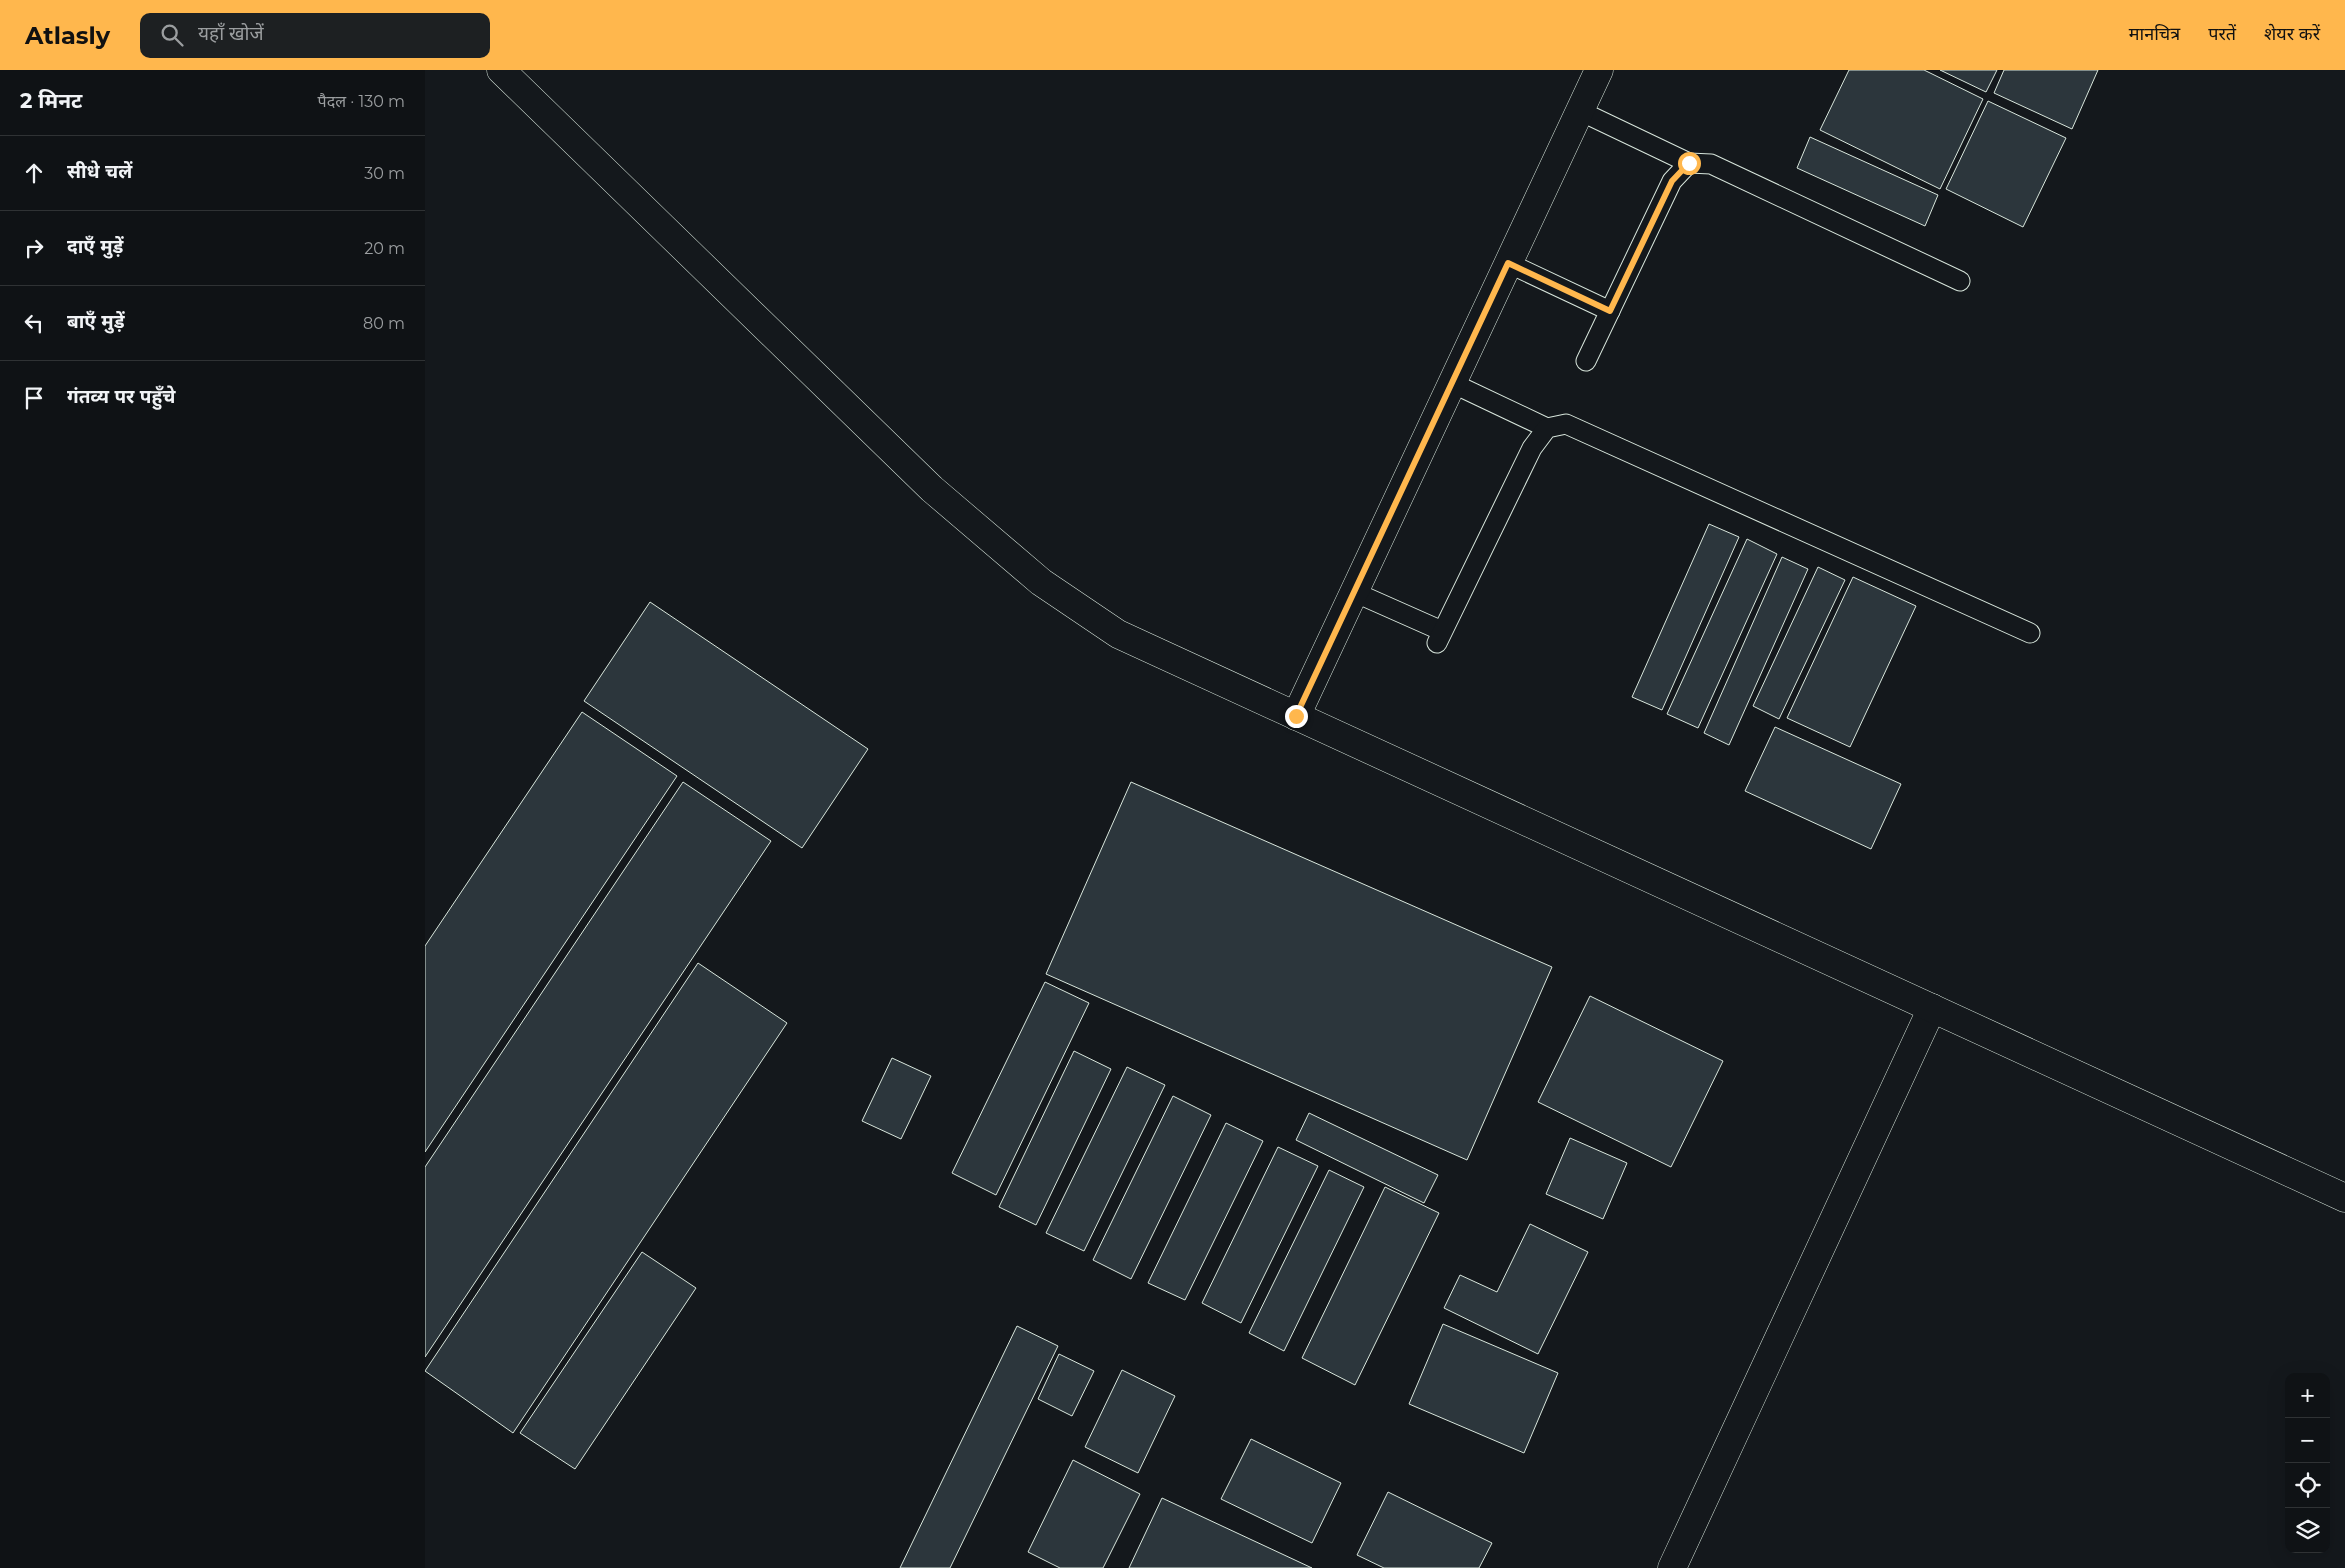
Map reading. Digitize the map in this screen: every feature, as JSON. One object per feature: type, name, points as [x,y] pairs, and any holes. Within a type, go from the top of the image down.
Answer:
[{"type":"street","points":[[501,70],[932,489],[1041,582],[1118,634],[2345,1198]]},
{"type":"street","points":[[1296,716],[1599,70]]},
{"type":"street","points":[[1672,1568],[1932,1008]]},
{"type":"lane","points":[[1580,111],[1689,163],[1711,164],[1959,281]]},
{"type":"lane","points":[[1586,361],[1672,181],[1689,163]]},
{"type":"lane","points":[[1508,263],[1610,311]]},
{"type":"lane","points":[[1453,383],[1547,428],[1566,424],[2030,633]]},
{"type":"lane","points":[[1355,592],[1440,637],[1532,448],[1547,428]]},
{"type":"building","points":[[1849,70],[1924,70],[1983,99],[1940,189],[1820,130]]},
{"type":"building","points":[[1940,70],[1997,70],[1986,92]]},
{"type":"building","points":[[2004,70],[2098,70],[2072,129],[1994,93]]},
{"type":"building","points":[[1988,101],[2066,138],[2023,227],[1946,189]]},
{"type":"building","points":[[1810,137],[1938,195],[1925,226],[1797,168]]},
{"type":"building","points":[[1709,524],[1739,537],[1662,710],[1632,697]]},
{"type":"building","points":[[1747,539],[1777,554],[1698,728],[1667,714]]},
{"type":"building","points":[[1782,557],[1808,569],[1729,745],[1704,733]]},
{"type":"building","points":[[1818,567],[1845,580],[1779,719],[1753,706]]},
{"type":"building","points":[[1853,577],[1916,606],[1850,747],[1787,718]]},
{"type":"building","points":[[650,602],[868,749],[802,848],[584,701]]},
{"type":"building","points":[[582,712],[677,776],[425,1152],[425,946]]},
{"type":"building","points":[[1775,727],[1901,784],[1871,849],[1745,791]]},
{"type":"building","points":[[683,782],[771,841],[425,1357],[425,1167]]},
{"type":"building","points":[[1131,782],[1552,967],[1467,1160],[1046,974]]},
{"type":"building","points":[[698,963],[787,1023],[513,1433],[425,1371]]},
{"type":"building","points":[[1045,982],[1089,1003],[996,1195],[952,1173]]},
{"type":"building","points":[[1590,996],[1723,1061],[1671,1167],[1538,1102]]},
{"type":"building","points":[[1074,1051],[1111,1069],[1036,1225],[999,1207]]},
{"type":"building","points":[[892,1058],[931,1076],[901,1139],[862,1121]]},
{"type":"building","points":[[1127,1067],[1165,1085],[1084,1251],[1046,1233]]},
{"type":"building","points":[[1173,1096],[1211,1115],[1131,1279],[1093,1260]]},
{"type":"building","points":[[1309,1113],[1438,1175],[1424,1203],[1296,1140]]},
{"type":"building","points":[[1226,1123],[1263,1141],[1185,1300],[1148,1283]]},
{"type":"building","points":[[1570,1138],[1627,1163],[1603,1219],[1546,1194]]},
{"type":"building","points":[[1278,1147],[1318,1166],[1241,1323],[1202,1303]]},
{"type":"building","points":[[1329,1170],[1364,1187],[1284,1351],[1249,1333]]},
{"type":"building","points":[[1385,1187],[1439,1213],[1355,1385],[1302,1358]]},
{"type":"building","points":[[1530,1224],[1588,1252],[1538,1354],[1444,1308],[1460,1275],[1497,1292]]},
{"type":"building","points":[[642,1252],[696,1288],[575,1469],[520,1433]]},
{"type":"building","points":[[1443,1324],[1558,1373],[1524,1453],[1409,1404]]},
{"type":"building","points":[[1017,1326],[1058,1346],[950,1568],[900,1568]]},
{"type":"building","points":[[1059,1354],[1094,1371],[1072,1416],[1038,1399]]},
{"type":"building","points":[[1122,1370],[1175,1396],[1138,1473],[1085,1447]]},
{"type":"building","points":[[1251,1439],[1341,1483],[1312,1543],[1221,1499]]},
{"type":"building","points":[[1073,1460],[1140,1494],[1103,1568],[1060,1568],[1028,1552]]},
{"type":"building","points":[[1388,1492],[1492,1543],[1479,1568],[1384,1568],[1357,1555]]},
{"type":"building","points":[[1162,1498],[1312,1568],[1129,1568]]},
{"type":"route","points":[[1296,716],[1508,263],[1610,311],[1672,181],[1689,163]]}]
